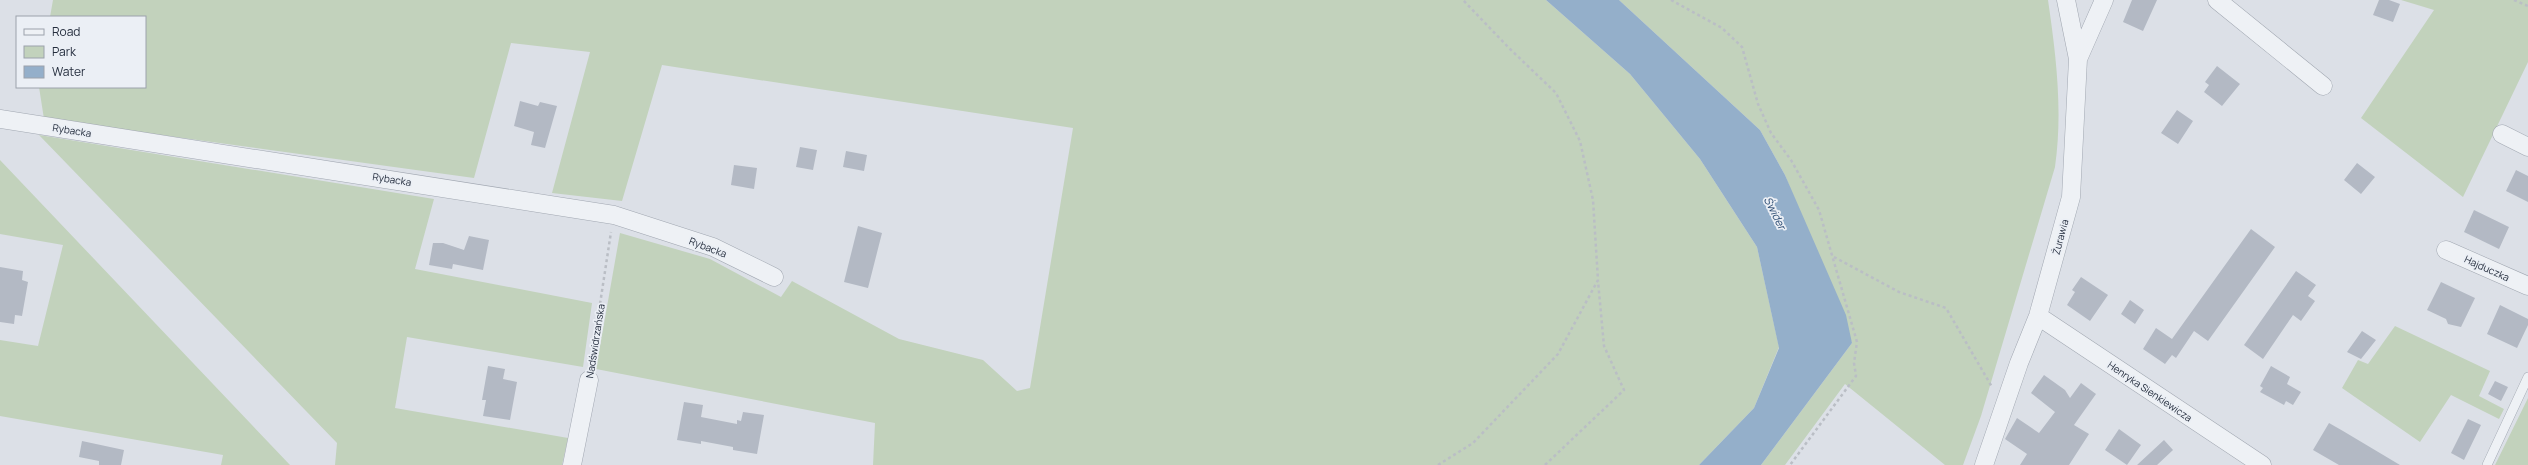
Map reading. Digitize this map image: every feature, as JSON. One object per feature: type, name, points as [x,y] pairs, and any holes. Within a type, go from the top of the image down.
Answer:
[{"type":"street","name":"Żurawia","points":[[1984,465],[2003,406],[2038,316],[2071,196],[2078,58],[2066,0]]},
{"type":"street","points":[[2078,58],[2104,0]]},
{"type":"street","points":[[2217,0],[2323,86]]},
{"type":"street","name":"Rybacka","points":[[0,119],[614,216],[713,247],[774,277]]},
{"type":"street","points":[[2502,134],[2528,147]]},
{"type":"street","name":"Hajduczka","points":[[2446,250],[2528,286]]},
{"type":"street","name":"Henryka Sienkiewicza","points":[[2038,316],[2262,465]]},
{"type":"street","name":"Nadświdrzańska","points":[[572,465],[589,380]]},
{"type":"lane","points":[[2487,465],[2528,377]]},
{"type":"path","points":[[1463,0],[1510,49],[1556,93],[1580,141],[1592,200],[1604,346],[1624,390],[1544,465]]},
{"type":"path","points":[[1671,0],[1722,28],[1742,47],[1758,104],[1771,134],[1791,160],[1819,210],[1858,342],[1854,363],[1856,376],[1790,465]]},
{"type":"path","points":[[2514,0],[2528,6]]},
{"type":"path","name":"Nadświdrzańska","points":[[589,380],[614,216]]},
{"type":"path","points":[[1834,257],[1899,292],[1946,308],[1978,360],[2003,406]]},
{"type":"path","points":[[1438,465],[1473,442],[1558,354],[1598,280]]},
{"type":"green space","points":[[53,0],[1546,0],[1630,74],[1700,159],[1757,247],[1779,347],[1754,408],[1699,465],[873,465],[875,423],[596,369],[620,233],[710,259],[781,297],[792,281],[899,339],[983,360],[1017,391],[1030,388],[1073,128],[662,65],[622,201],[552,193],[590,52],[511,43],[474,178],[44,119],[39,88],[146,88],[146,16],[50,16]]},
{"type":"green space","points":[[1619,0],[2048,0],[2058,83],[2058,125],[2055,167],[1981,416],[1963,465],[1945,465],[1845,384],[1785,465],[1761,465],[1852,343],[1785,175],[1760,130]]},
{"type":"green space","points":[[2401,0],[2528,0],[2528,62],[2463,197],[2361,118],[2434,10]]},
{"type":"green space","points":[[39,135],[434,199],[415,269],[592,303],[583,367],[407,337],[395,408],[568,438],[562,465],[335,465],[337,443]]},
{"type":"green space","points":[[0,160],[290,465],[221,465],[223,455],[0,416],[0,340],[38,346],[63,245],[0,234]]},
{"type":"green space","points":[[2395,326],[2490,371],[2479,396],[2504,409],[2499,419],[2451,395],[2420,442],[2342,388],[2358,360],[2368,364]]},
{"type":"green space","points":[[2528,398],[2528,465],[2495,465]]},
{"type":"water","name":"Świder","points":[[1546,0],[1619,0],[1760,130],[1785,175],[1846,315],[1852,343],[1761,465],[1699,465],[1754,408],[1779,348],[1757,247],[1700,159],[1630,74]]},
{"type":"building","points":[[2132,0],[2157,0],[2143,31],[2123,22]]},
{"type":"building","points":[[2379,0],[2389,0],[2400,4],[2393,22],[2373,15]]},
{"type":"building","points":[[2217,66],[2240,84],[2222,106],[2204,92],[2209,85],[2205,82]]},
{"type":"building","points":[[520,101],[538,106],[540,102],[557,106],[545,148],[531,145],[534,132],[514,126]]},
{"type":"building","points":[[2177,110],[2193,121],[2178,144],[2161,133]]},
{"type":"building","points":[[800,147],[817,150],[813,170],[796,167]]},
{"type":"building","points":[[846,151],[867,155],[864,171],[843,167]]},
{"type":"building","points":[[2357,163],[2375,177],[2361,194],[2344,180]]},
{"type":"building","points":[[734,165],[757,168],[754,189],[731,185]]},
{"type":"building","points":[[2516,170],[2528,176],[2528,202],[2506,191]]},
{"type":"building","points":[[2474,210],[2509,227],[2499,249],[2464,232]]},
{"type":"building","points":[[858,226],[882,233],[868,288],[844,282]]},
{"type":"building","points":[[2251,229],[2275,247],[2208,341],[2194,331],[2176,358],[2172,355],[2165,364],[2143,349],[2156,328],[2172,339]]},
{"type":"building","points":[[469,236],[489,240],[483,270],[453,264],[452,269],[429,265],[433,243],[443,243],[464,250]]},
{"type":"building","points":[[0,267],[23,271],[22,280],[28,282],[22,316],[15,315],[14,324],[0,322]]},
{"type":"building","points":[[2296,271],[2316,285],[2308,296],[2315,301],[2301,321],[2293,315],[2263,359],[2244,345]]},
{"type":"building","points":[[2081,277],[2108,295],[2090,321],[2067,305],[2075,292],[2072,290]]},
{"type":"building","points":[[2441,282],[2475,298],[2461,327],[2448,324],[2446,319],[2427,310]]},
{"type":"building","points":[[2130,300],[2144,310],[2135,324],[2121,314]]},
{"type":"building","points":[[2500,305],[2528,319],[2528,325],[2517,348],[2487,334]]},
{"type":"building","points":[[2362,331],[2376,340],[2361,359],[2347,352]]},
{"type":"building","points":[[488,366],[505,369],[503,379],[517,382],[510,420],[483,416],[486,400],[482,400]]},
{"type":"building","points":[[2271,366],[2290,377],[2287,384],[2301,392],[2293,405],[2286,401],[2284,405],[2260,392],[2263,388],[2260,386]]},
{"type":"building","points":[[2044,375],[2065,390],[2070,398],[2081,383],[2096,394],[2074,425],[2089,434],[2069,465],[2020,465],[2027,454],[2005,439],[2017,418],[2039,433],[2055,412],[2031,393]]},
{"type":"building","points":[[2495,381],[2508,387],[2501,401],[2488,394]]},
{"type":"building","points":[[684,402],[703,405],[701,417],[737,424],[737,420],[741,421],[743,412],[764,415],[757,454],[733,450],[733,447],[701,441],[701,444],[677,440]]},
{"type":"building","points":[[2468,419],[2481,425],[2464,460],[2451,453]]},
{"type":"building","points":[[2329,423],[2400,465],[2339,465],[2313,450]]},
{"type":"building","points":[[2119,429],[2141,445],[2127,465],[2105,450]]},
{"type":"building","points":[[2164,440],[2173,450],[2157,465],[2137,465]]},
{"type":"building","points":[[82,441],[124,450],[121,465],[99,465],[99,461],[79,457]]}]
